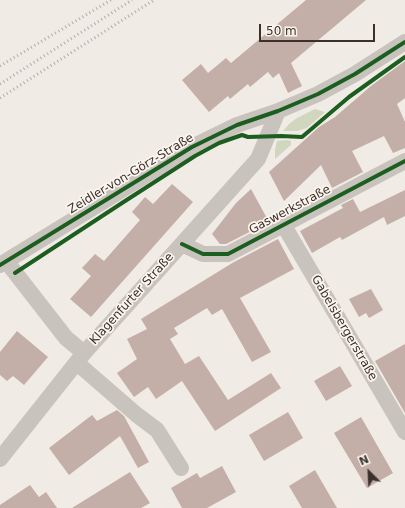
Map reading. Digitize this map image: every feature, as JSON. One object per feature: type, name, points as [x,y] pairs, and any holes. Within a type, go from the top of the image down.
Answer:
[{"type":"street","points":[[278,112],[355,74],[405,42]]},
{"type":"street","name":"Klagenfurter Straße","points":[[0,458],[80,358],[258,160],[278,112]]},
{"type":"street","name":"Zeidler-von-Görz-Straße","points":[[3,263],[192,147],[237,125],[278,112]]},
{"type":"street","name":"Gaswerkstraße","points":[[182,244],[203,254],[228,254],[283,224],[405,162]]},
{"type":"street","name":"Gabelsbergerstraße","points":[[283,224],[405,432]]},
{"type":"street","name":"Klagenfurter Straße","points":[[3,263],[66,338],[80,358]]},
{"type":"street","points":[[80,358],[137,415],[157,430],[181,468]]},
{"type":"green space","points":[[315,109],[325,112],[307,128],[297,131],[283,131],[297,118]]},
{"type":"green space","points":[[277,141],[291,141],[291,145],[275,159]]},
{"type":"building","points":[[306,0],[366,0],[291,63],[302,86],[288,93],[279,73],[273,78],[268,72],[250,87],[248,84],[230,99],[228,96],[209,112],[182,80],[201,64],[208,73],[226,58],[231,63]]},
{"type":"building","points":[[405,61],[405,98],[397,104],[405,122],[405,148],[393,153],[384,136],[352,151],[363,172],[332,188],[321,165],[284,201],[269,172],[319,127],[335,117],[371,86]]},
{"type":"building","points":[[172,184],[193,202],[91,317],[70,299],[91,276],[82,268],[95,254],[104,261],[140,220],[132,212],[145,197],[153,204]]},
{"type":"building","points":[[251,189],[269,222],[226,244],[220,244],[212,234],[236,203]]},
{"type":"building","points":[[405,190],[405,216],[387,225],[384,217],[342,240],[340,237],[312,253],[300,231],[343,208],[341,205],[353,199],[360,212]]},
{"type":"building","points":[[278,239],[294,269],[240,298],[271,352],[252,362],[222,309],[212,315],[207,308],[174,328],[178,334],[170,339],[185,364],[199,356],[228,400],[271,373],[281,388],[215,431],[182,381],[156,399],[148,387],[134,397],[117,373],[137,359],[127,339],[147,329],[141,319],[234,262]]},
{"type":"building","points":[[371,289],[383,310],[369,318],[366,313],[359,317],[349,299]]},
{"type":"building","points":[[17,331],[48,357],[24,385],[13,376],[7,381],[0,375],[0,352]]},
{"type":"building","points":[[405,344],[405,413],[375,361]]},
{"type":"building","points":[[340,366],[352,386],[326,401],[314,381]]},
{"type":"building","points":[[117,410],[124,416],[149,462],[138,468],[120,436],[69,475],[49,448],[92,415],[97,421]]},
{"type":"building","points":[[288,412],[303,438],[264,461],[249,435]]},
{"type":"building","points":[[361,417],[393,473],[367,488],[334,433]]},
{"type":"building","points":[[222,466],[236,492],[207,508],[182,508],[171,488],[197,473],[200,478]]},
{"type":"building","points":[[315,470],[337,508],[302,508],[289,486]]},
{"type":"building","points":[[130,472],[150,503],[141,508],[72,508]]},
{"type":"building","points":[[30,485],[39,497],[46,492],[57,508],[0,508],[0,505]]},
{"type":"railway","points":[[0,66],[111,0]]},
{"type":"railway","points":[[0,84],[132,0]]},
{"type":"railway","points":[[0,98],[154,0]]},
{"type":"cycle path","points":[[0,265],[192,147],[237,125],[278,111],[318,94],[355,74],[405,42]]},
{"type":"cycle path","points":[[15,273],[195,156],[219,143],[242,135],[248,137],[302,137],[349,97],[405,57]]},
{"type":"cycle path","points":[[182,244],[203,254],[228,254],[405,161]]}]
